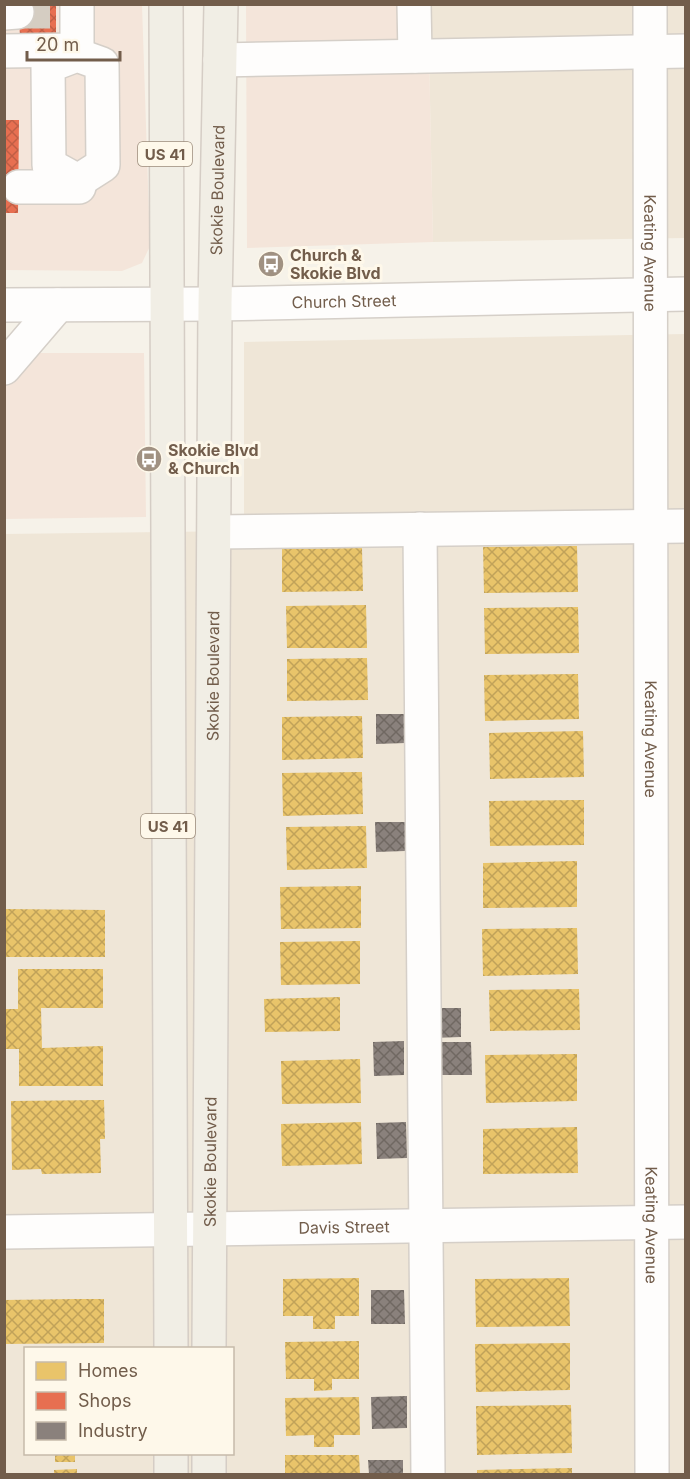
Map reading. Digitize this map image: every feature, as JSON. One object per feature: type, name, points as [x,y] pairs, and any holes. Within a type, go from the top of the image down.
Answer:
[{"type":"main road","name":"US 41","points":[[165,4],[171,1347]]},
{"type":"main road","name":"Skokie Boulevard","points":[[209,1347],[215,304],[221,4]]},
{"type":"main road","points":[[171,1455],[171,1474]]},
{"type":"main road","points":[[209,1455],[209,1474]]},
{"type":"street","points":[[414,4],[415,56]]},
{"type":"street","name":"Keating Avenue","points":[[650,4],[652,1474]]},
{"type":"street","points":[[70,9],[77,53]]},
{"type":"street","points":[[4,51],[77,53],[102,64],[103,165],[78,181]]},
{"type":"street","points":[[220,60],[686,51]]},
{"type":"street","points":[[77,53],[48,66],[49,165],[78,181]]},
{"type":"street","points":[[19,187],[78,187],[78,181]]},
{"type":"street","name":"Church Street","points":[[4,305],[215,304],[686,294]]},
{"type":"street","points":[[4,368],[58,305]]},
{"type":"street","points":[[214,532],[686,526]]},
{"type":"street","points":[[420,529],[428,1474]]},
{"type":"street","name":"Davis Street","points":[[4,1232],[209,1227],[686,1222]]},
{"type":"shaded area","points":[[5,5],[142,5],[150,246],[142,263],[122,271],[5,270]]},
{"type":"shaded area","points":[[246,5],[428,5],[433,242],[247,248]]},
{"type":"shaded area","points":[[428,5],[685,5],[685,238],[433,242]]},
{"type":"shaded area","points":[[685,334],[685,1474],[5,1474],[4,534],[244,531],[244,342]]},
{"type":"shaded area","points":[[4,353],[144,353],[146,517],[5,519]]},
{"type":"building: Homes","points":[[577,546],[578,592],[484,593],[483,547]]},
{"type":"building: Homes","points":[[362,548],[363,591],[282,592],[282,549]]},
{"type":"building: Homes","points":[[366,605],[367,648],[287,648],[286,606]]},
{"type":"building: Homes","points":[[578,607],[579,653],[485,654],[484,608]]},
{"type":"building: Homes","points":[[367,658],[368,700],[287,701],[287,659]]},
{"type":"building: Homes","points":[[578,674],[579,719],[485,721],[484,675]]},
{"type":"building: Homes","points":[[362,716],[363,758],[282,760],[282,717]]},
{"type":"building: Homes","points":[[583,731],[584,777],[490,779],[489,733]]},
{"type":"building: Homes","points":[[362,772],[363,814],[283,816],[282,773]]},
{"type":"building: Homes","points":[[584,800],[584,845],[490,846],[489,801]]},
{"type":"building: Homes","points":[[366,826],[367,868],[287,870],[286,827]]},
{"type":"building: Homes","points":[[577,861],[577,907],[483,908],[483,863]]},
{"type":"building: Homes","points":[[361,886],[361,928],[281,929],[280,887]]},
{"type":"building: Homes","points":[[4,909],[105,910],[105,957],[4,957]]},
{"type":"building: Homes","points":[[577,928],[578,974],[483,976],[482,929]]},
{"type":"building: Homes","points":[[360,941],[360,984],[281,985],[280,942]]},
{"type":"building: Homes","points":[[18,969],[103,969],[103,1008],[41,1008],[42,1048],[103,1046],[103,1086],[19,1086],[19,1049],[4,1049],[4,1009],[18,1009]]},
{"type":"building: Homes","points":[[579,989],[580,1030],[490,1031],[489,990]]},
{"type":"building: Homes","points":[[340,997],[340,1031],[265,1032],[264,999]]},
{"type":"building: Homes","points":[[577,1054],[577,1101],[486,1103],[485,1055]]},
{"type":"building: Homes","points":[[360,1059],[361,1103],[282,1104],[281,1061]]},
{"type":"building: Homes","points":[[104,1100],[105,1139],[100,1139],[101,1173],[42,1174],[41,1169],[12,1170],[11,1101]]},
{"type":"building: Homes","points":[[361,1122],[362,1164],[282,1166],[281,1124]]},
{"type":"building: Homes","points":[[577,1127],[578,1173],[483,1174],[483,1129]]},
{"type":"building: Homes","points":[[359,1278],[359,1316],[335,1316],[335,1329],[313,1329],[313,1316],[283,1316],[283,1279]]},
{"type":"building: Homes","points":[[569,1278],[570,1326],[476,1327],[475,1279]]},
{"type":"building: Homes","points":[[104,1299],[104,1343],[4,1344],[4,1300]]},
{"type":"building: Homes","points":[[359,1341],[359,1379],[332,1379],[332,1390],[314,1391],[314,1379],[286,1379],[285,1342]]},
{"type":"building: Homes","points":[[570,1343],[570,1390],[476,1392],[475,1344]]},
{"type":"building: Homes","points":[[359,1397],[360,1435],[334,1435],[334,1447],[314,1447],[314,1435],[286,1436],[285,1398]]},
{"type":"building: Homes","points":[[571,1405],[572,1453],[477,1455],[476,1406]]},
{"type":"building: Homes","points":[[55,1455],[75,1455],[75,1462],[55,1462]]},
{"type":"building: Homes","points":[[285,1455],[359,1455],[360,1474],[285,1474]]},
{"type":"building: Homes","points":[[572,1468],[572,1474],[477,1474],[477,1470]]},
{"type":"building: Homes","points":[[77,1469],[77,1474],[54,1474],[54,1470]]},
{"type":"building: Shops","points":[[19,4],[56,4],[56,41],[20,42]]},
{"type":"building: Shops","points":[[4,120],[19,120],[18,213],[4,213]]},
{"type":"building: Industry","points":[[376,714],[405,714],[406,743],[376,744]]},
{"type":"building: Industry","points":[[375,822],[405,822],[405,851],[376,852]]},
{"type":"building: Industry","points":[[432,1008],[461,1008],[461,1037],[433,1038]]},
{"type":"building: Industry","points":[[404,1041],[404,1075],[374,1076],[373,1042]]},
{"type":"building: Industry","points":[[438,1042],[471,1042],[472,1075],[439,1075]]},
{"type":"building: Industry","points":[[406,1122],[407,1158],[377,1159],[376,1123]]},
{"type":"building: Industry","points":[[371,1290],[404,1290],[405,1324],[371,1324]]},
{"type":"building: Industry","points":[[407,1396],[407,1428],[372,1429],[371,1397]]},
{"type":"building: Industry","points":[[368,1460],[403,1460],[403,1474],[369,1474]]},
{"type":"tunnel","points":[[17,12],[55,12]]},
{"type":"place","name":"Church & Skokie Blvd","points":[[271,264]]},
{"type":"place","name":"Skokie Blvd & Church","points":[[149,459]]}]
